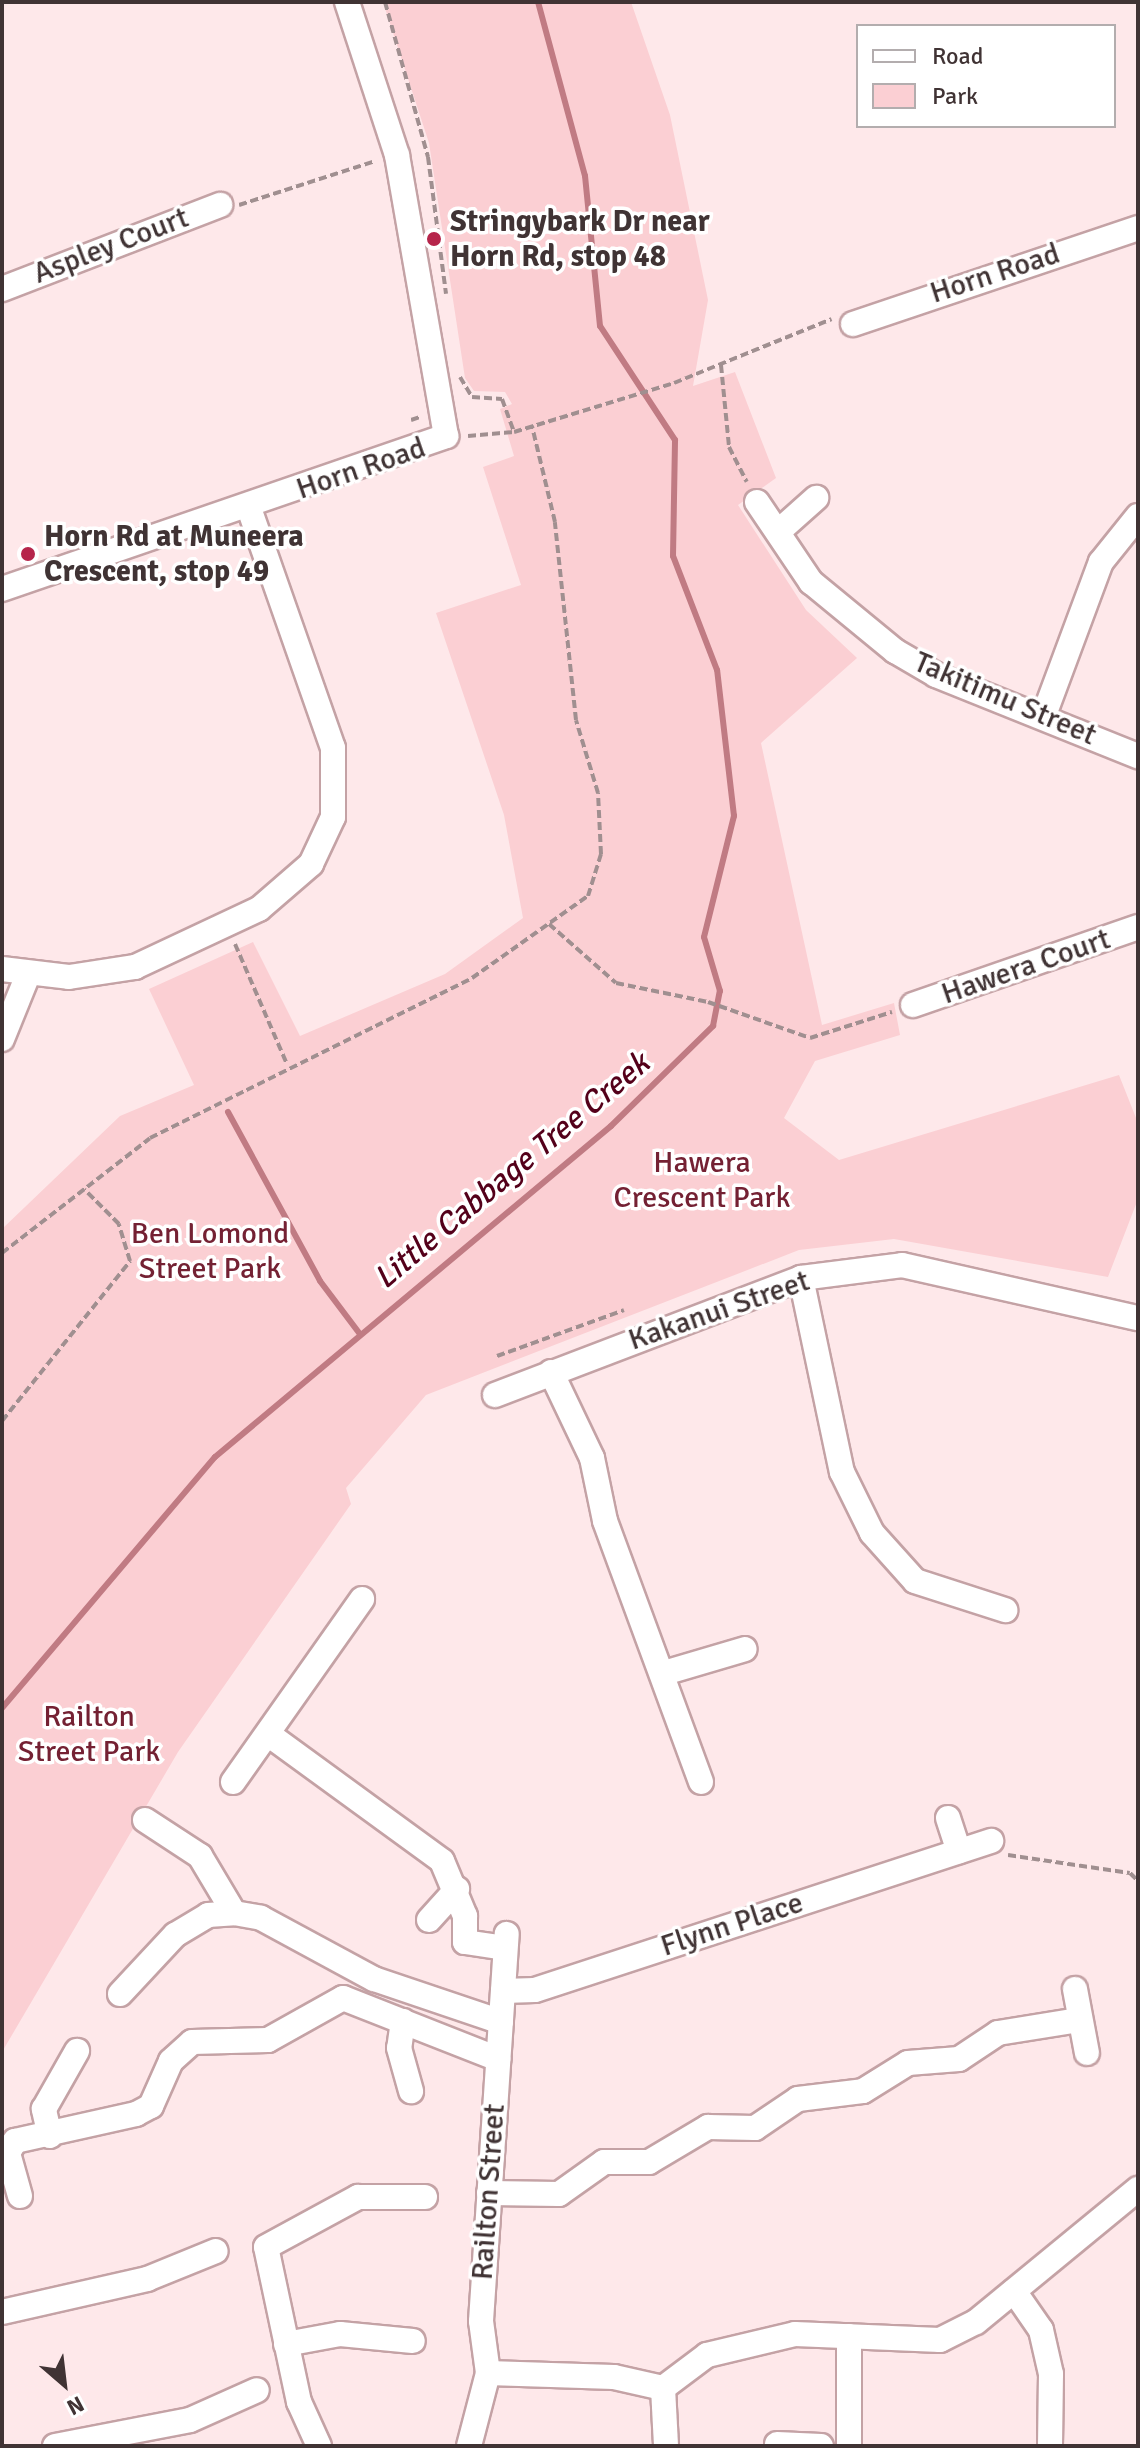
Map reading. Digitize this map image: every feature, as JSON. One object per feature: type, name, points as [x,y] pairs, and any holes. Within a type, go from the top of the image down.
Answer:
[{"type":"street","points":[[347,2],[397,155],[446,436]]},
{"type":"street","name":"Aspley Court","points":[[2,289],[220,205]]},
{"type":"street","name":"Horn Road","points":[[853,324],[1138,228]]},
{"type":"street","name":"Horn Road","points":[[2,589],[249,508],[446,436]]},
{"type":"street","points":[[779,531],[816,498]]},
{"type":"street","name":"Takitimu Street","points":[[757,502],[811,582],[895,651],[950,681],[1044,715],[1138,756]]},
{"type":"street","points":[[2,969],[27,977],[135,967],[228,927],[287,890],[311,864],[333,817],[338,787],[316,693],[249,508]]},
{"type":"street","points":[[1044,715],[1101,562],[1138,516]]},
{"type":"street","name":"Hawera Court","points":[[913,1005],[1138,927]]},
{"type":"street","points":[[2,1039],[27,977]]},
{"type":"street","name":"Kakanui Street","points":[[495,1395],[801,1278],[902,1265],[1138,1318]]},
{"type":"street","points":[[801,1278],[842,1472],[872,1533],[915,1581],[1005,1610]]},
{"type":"street","points":[[551,1372],[592,1458],[605,1521],[664,1673],[701,1782]]},
{"type":"street","points":[[233,1782],[362,1599]]},
{"type":"street","points":[[664,1673],[745,1649]]},
{"type":"street","points":[[268,1734],[442,1861],[457,1889],[429,1920]]},
{"type":"street","points":[[948,1818],[959,1851]]},
{"type":"street","points":[[145,1820],[200,1856],[234,1913]]},
{"type":"street","name":"Flynn Place","points":[[503,1991],[535,1990],[991,1841]]},
{"type":"street","name":"Railton Street","points":[[457,1889],[465,1942],[506,1941],[481,2321],[488,2373],[469,2446]]},
{"type":"street","points":[[120,1994],[175,1935],[208,1915],[234,1913],[261,1918],[374,1979],[501,2022]]},
{"type":"street","points":[[1075,1989],[1078,2020],[1087,2053]]},
{"type":"street","points":[[20,2196],[8,2153],[15,2141],[50,2136],[151,2106],[171,2061],[192,2042],[268,2040],[343,1998],[498,2059]]},
{"type":"street","points":[[489,2193],[559,2194],[604,2162],[649,2162],[708,2127],[755,2128],[798,2099],[863,2091],[908,2063],[959,2059],[998,2033],[1078,2020]]},
{"type":"street","points":[[403,2021],[399,2048],[411,2091]]},
{"type":"street","points":[[50,2136],[44,2109],[77,2051]]},
{"type":"street","points":[[319,2446],[299,2402],[286,2344],[270,2241],[358,2197],[425,2197]]},
{"type":"street","points":[[488,2373],[614,2377],[663,2388],[707,2355],[795,2334],[940,2340],[1014,2291],[1135,2200]]},
{"type":"street","points":[[2,2312],[147,2279],[216,2251]]},
{"type":"street","points":[[1014,2291],[1041,2330],[1051,2374],[1050,2446]]},
{"type":"street","points":[[286,2344],[340,2334],[413,2341]]},
{"type":"street","points":[[849,2336],[849,2446]]},
{"type":"street","points":[[663,2388],[666,2446]]},
{"type":"street","points":[[55,2446],[190,2420],[257,2390]]},
{"type":"street","points":[[777,2444],[821,2446]]},
{"type":"path","points":[[385,2],[428,157],[447,297]]},
{"type":"path","points":[[220,205],[248,205],[397,155]]},
{"type":"path","points":[[446,436],[514,432],[674,383],[827,317],[853,324]]},
{"type":"path","points":[[721,365],[729,447],[757,502]]},
{"type":"path","points":[[456,368],[472,397],[502,399],[514,432]]},
{"type":"path","points":[[2,1253],[150,1138],[287,1064],[472,978],[588,896],[601,854],[598,793],[563,644],[555,522],[532,426]]},
{"type":"path","points":[[549,924],[616,983],[744,1012],[810,1038],[913,1005]]},
{"type":"path","points":[[228,927],[287,1064]]},
{"type":"path","points":[[2,1421],[130,1261],[119,1224],[84,1189]]},
{"type":"path","points":[[497,1356],[624,1310]]},
{"type":"path","points":[[991,1841],[1014,1861],[1130,1873],[1138,1881]]},
{"type":"green space","points":[[383,2],[631,2],[670,115],[708,300],[693,386],[735,372],[776,478],[738,505],[806,610],[857,658],[761,743],[822,1025],[894,1003],[900,1035],[815,1061],[784,1118],[839,1160],[1119,1075],[1138,1123],[1138,1199],[1108,1277],[894,1239],[799,1250],[426,1395],[346,1488],[351,1504],[178,1752],[2,2052],[2,1229],[120,1116],[194,1085],[149,989],[253,942],[300,1036],[445,974],[523,918],[504,815],[436,613],[521,585],[483,467],[514,456],[500,409],[512,404],[505,392],[474,391],[465,378],[429,143]]},
{"type":"waterway","name":"Little Cabbage Tree Creek","points":[[2,1708],[215,1457],[611,1126],[713,1026],[720,991],[704,937],[734,816],[717,670],[673,556],[675,440],[600,326],[585,176],[538,2]]},
{"type":"waterway","points":[[228,1112],[320,1281],[360,1334]]},
{"type":"place","name":"Stringybark Dr near Horn Rd, stop 48","points":[[434,239]]},
{"type":"place","name":"Horn Rd at Muneera Crescent, stop 49","points":[[28,554]]},
{"type":"park label","name":"Hawera Crescent Park","points":[[702,1180]]},
{"type":"park label","name":"Ben Lomond Street Park","points":[[210,1251]]},
{"type":"park label","name":"Railton Street Park","points":[[89,1734]]}]
